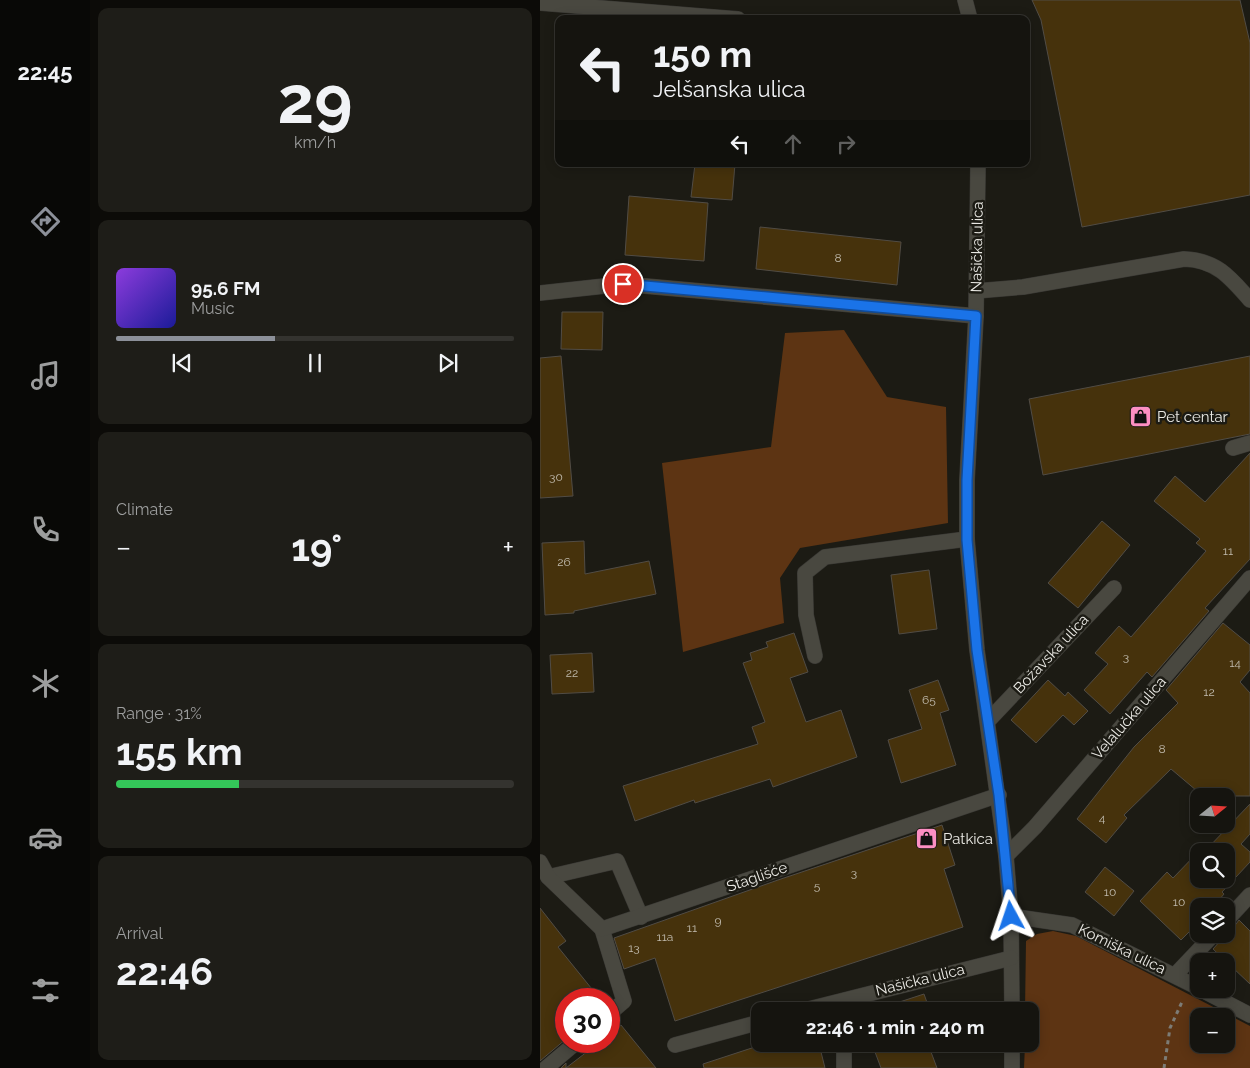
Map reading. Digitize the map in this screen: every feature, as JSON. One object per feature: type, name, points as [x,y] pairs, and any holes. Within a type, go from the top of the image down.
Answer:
[{"type":"street","points":[[965,0],[969,15]]},
{"type":"street","points":[[540,3],[688,15]]},
{"type":"street","name":"Našička ulica","points":[[978,167],[976,316],[967,480],[967,540],[977,650],[999,795],[1006,856],[1011,916],[1012,1002]]},
{"type":"street","points":[[976,291],[1023,286],[1184,259],[1214,264],[1250,300]]},
{"type":"street","points":[[540,293],[623,284],[976,316]]},
{"type":"street","points":[[1233,448],[1250,443]]},
{"type":"street","points":[[815,656],[806,615],[805,573],[825,557],[967,540]]},
{"type":"street","name":"Velalučka ulica","points":[[1006,856],[1035,828],[1250,578]]},
{"type":"street","name":"Božavska ulica","points":[[988,721],[1114,588]]},
{"type":"street","name":"Staglišće","points":[[602,929],[999,795]]},
{"type":"street","points":[[548,876],[618,861],[641,917]]},
{"type":"street","points":[[540,862],[548,876],[602,929],[624,1001],[620,1004]]},
{"type":"street","points":[[1235,911],[1250,895]]},
{"type":"street","name":"Komiška ulica","points":[[1011,916],[1072,925],[1190,983]]},
{"type":"street","points":[[1175,975],[1205,943]]},
{"type":"street","name":"Našička ulica","points":[[855,1002],[1011,958]]},
{"type":"street","name":"Komiška ulica","points":[[1218,998],[1250,1015]]},
{"type":"street","points":[[675,1045],[751,1024]]},
{"type":"street","points":[[844,1052],[844,1068]]},
{"type":"street","points":[[1012,1052],[1012,1068]]},
{"type":"street","points":[[546,1068],[564,1053]]},
{"type":"path","points":[[1164,1068],[1170,1028],[1190,998]]},
{"type":"shaded area","points":[[844,330],[887,397],[946,407],[948,523],[800,548],[780,578],[784,623],[683,652],[662,463],[771,447],[785,333]]},
{"type":"shaded area","points":[[1053,931],[1076,936],[1190,995],[1190,998],[1196,998],[1215,1008],[1190,1008],[1190,1053],[1235,1053],[1235,1018],[1250,1026],[1250,1068],[1024,1068],[1025,1052],[1039,1052],[1039,1002],[1025,1002],[1026,941],[1037,934]]},
{"type":"building","points":[[1032,0],[1240,0],[1250,43],[1250,195],[1082,227],[1041,20]]},
{"type":"building","points":[[695,167],[735,167],[732,200],[691,197]]},
{"type":"building","points":[[629,196],[708,203],[704,261],[625,255]]},
{"type":"building","points":[[760,227],[901,242],[897,285],[756,269]]},
{"type":"building","points":[[562,312],[603,312],[602,350],[561,349]]},
{"type":"building","points":[[561,356],[573,496],[540,498],[540,358]]},
{"type":"building","name":"Pet centar","points":[[1250,356],[1250,434],[1043,475],[1029,399]]},
{"type":"building","points":[[1250,453],[1250,559],[1205,608],[1209,611],[1152,677],[1147,672],[1110,714],[1084,690],[1108,664],[1095,653],[1119,626],[1131,637],[1206,551],[1196,543],[1200,539],[1154,501],[1175,476],[1205,502]]},
{"type":"building","points":[[1102,521],[1130,545],[1078,608],[1048,583]]},
{"type":"building","points":[[584,541],[585,574],[649,561],[656,594],[574,611],[574,613],[545,615],[542,543]]},
{"type":"building","points":[[929,570],[937,629],[899,634],[891,575]]},
{"type":"building","points":[[1223,623],[1250,645],[1250,670],[1240,682],[1250,693],[1250,796],[1235,796],[1235,788],[1194,788],[1171,769],[1124,815],[1127,818],[1106,843],[1077,819],[1134,747],[1178,703],[1166,690]]},
{"type":"building","points":[[794,633],[808,672],[790,678],[806,722],[841,710],[857,757],[773,787],[770,779],[695,803],[694,800],[635,821],[623,786],[758,744],[752,727],[765,722],[743,663],[752,660],[750,653],[768,647],[766,642]]},
{"type":"building","points":[[592,653],[594,692],[552,694],[550,655]]},
{"type":"building","points":[[938,680],[949,710],[940,713],[956,765],[901,783],[888,740],[922,729],[909,690]]},
{"type":"building","points":[[1048,680],[1065,696],[1068,692],[1088,711],[1074,725],[1063,715],[1036,743],[1011,720]]},
{"type":"building","points":[[1250,804],[1250,834],[1241,844],[1250,852],[1250,862],[1235,878],[1235,843],[1213,843],[1222,833],[1235,833],[1235,820]]},
{"type":"building","points":[[942,825],[955,865],[944,869],[963,927],[675,1021],[655,958],[624,969],[614,938]]},
{"type":"building","points":[[1190,860],[1190,888],[1226,888],[1222,892],[1224,894],[1221,898],[1190,898],[1190,931],[1181,940],[1140,901],[1167,872],[1173,878]]},
{"type":"building","points":[[1105,867],[1134,891],[1114,916],[1085,892]]},
{"type":"building","points":[[540,908],[566,941],[558,947],[591,988],[555,988],[555,1048],[540,1061]]},
{"type":"building","points":[[1239,920],[1250,931],[1250,984],[1235,970],[1235,953],[1217,953],[1213,949],[1218,943],[1235,943],[1235,925]]},
{"type":"building","points":[[924,994],[927,1002],[900,1002]]},
{"type":"building","points":[[621,1025],[656,1068],[566,1068],[585,1053],[620,1053]]},
{"type":"building","points":[[751,1048],[751,1052],[821,1052],[825,1068],[704,1068],[703,1064]]},
{"type":"building","points":[[875,1052],[931,1052],[937,1068],[881,1068]]},
{"type":"place","name":"Pet centar","points":[[1141,417]]},
{"type":"place","name":"Patkica","points":[[927,839]]},
{"type":"route","points":[[623,284],[976,316],[967,480],[967,540],[977,650],[999,795],[1011,916]]}]
